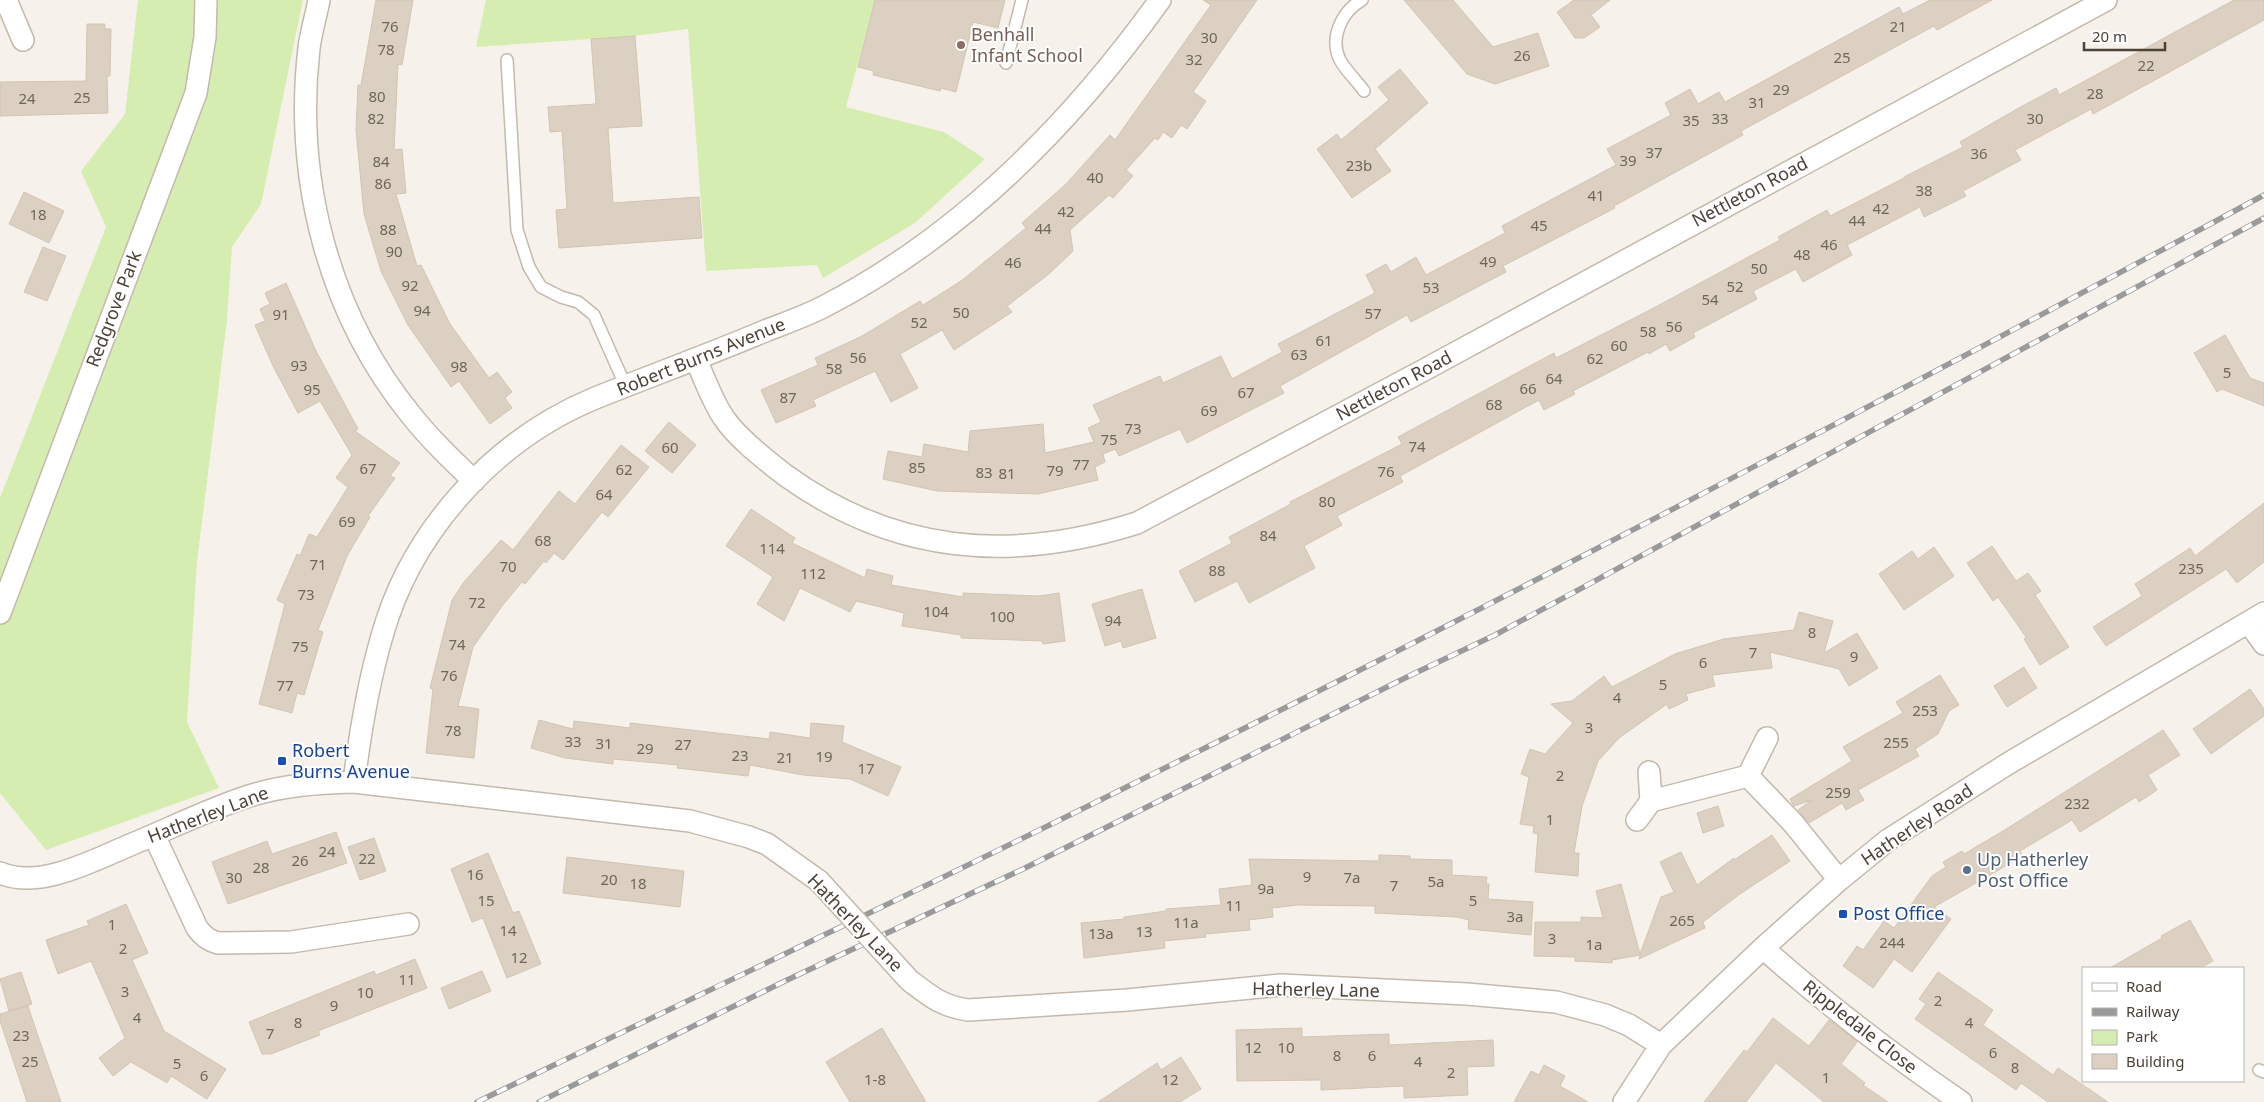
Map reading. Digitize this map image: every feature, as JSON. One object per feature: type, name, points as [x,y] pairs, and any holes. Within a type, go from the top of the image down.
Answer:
[{"type":"street","name":"Redgrove Park","points":[[0,613],[196,93],[206,37],[206,0]]},
{"type":"street","points":[[319,0],[309,46],[305,93],[306,139],[312,194],[320,231],[333,275],[350,318],[390,387],[432,440],[474,481]]},
{"type":"street","name":"Robert Burns Avenue","points":[[354,782],[370,688],[382,635],[394,601],[428,537],[449,508],[474,481],[500,456],[560,416],[592,400],[696,360],[824,307],[909,255],[949,225],[1016,169],[1073,111],[1125,49],[1160,0]]},
{"type":"street","name":"Nettleton Road","points":[[696,360],[724,419],[747,443],[799,485],[828,503],[858,517],[890,530],[924,539],[996,548],[1050,544],[1103,534],[1146,518],[1424,370],[2106,0]]},
{"type":"street","points":[[5,6],[23,40]]},
{"type":"street","points":[[2257,618],[2264,644]]},
{"type":"street","name":"Hatherley Road","points":[[1624,1102],[1661,1045],[1839,880],[1888,840],[2009,764],[2257,618]]},
{"type":"street","points":[[1748,776],[1766,738]]},
{"type":"street","points":[[1637,820],[1651,800],[1649,772]]},
{"type":"street","points":[[1748,776],[1793,823],[1839,880]]},
{"type":"street","points":[[1651,800],[1748,776]]},
{"type":"street","name":"Hatherley Lane","points":[[0,873],[8,876],[39,877],[72,870],[249,796],[299,784],[354,782],[690,821],[749,837],[767,844],[819,881],[909,980],[934,1000],[944,1005],[968,1010],[1127,1000],[1281,985],[1467,994],[1556,1002],[1605,1015],[1629,1026],[1661,1045]]},
{"type":"street","points":[[154,835],[198,928],[202,935],[210,941],[218,943],[291,942],[408,924]]},
{"type":"street","name":"Rippledale Close","points":[[1764,948],[1821,999],[1894,1056],[1961,1102]]},
{"type":"lane","points":[[1006,63],[1022,0]]},
{"type":"lane","points":[[1362,0],[1348,11],[1342,20],[1336,40],[1340,61],[1364,91]]},
{"type":"lane","points":[[507,60],[517,230],[530,267],[541,287],[561,298],[578,302],[594,315],[626,387]]},
{"type":"green space","points":[[138,0],[303,0],[261,204],[232,247],[227,320],[197,562],[187,722],[219,788],[46,850],[0,793],[0,498],[106,227],[81,171],[125,114]]},
{"type":"green space","points":[[486,0],[875,0],[846,107],[944,132],[985,159],[915,223],[823,278],[817,265],[706,271],[688,29],[635,36],[476,47]]},
{"type":"building","points":[[376,0],[413,0],[402,65],[398,64],[394,150],[402,149],[406,193],[396,194],[417,266],[421,265],[450,324],[489,378],[497,372],[512,392],[505,398],[512,408],[490,424],[459,381],[451,387],[408,325],[381,271],[364,214],[356,130],[358,85],[361,85]]},
{"type":"building","points":[[875,0],[1005,0],[998,28],[973,22],[956,92],[941,88],[940,91],[873,75],[874,71],[858,67]]},
{"type":"building","points":[[1203,0],[1257,0],[1193,92],[1206,101],[1187,129],[1181,125],[1172,138],[1163,132],[1158,140],[1155,138],[1126,170],[1133,176],[1113,198],[1109,195],[1070,230],[1073,251],[1049,274],[1007,306],[1012,312],[954,350],[942,330],[900,354],[918,388],[891,402],[875,371],[813,400],[816,406],[776,423],[761,390],[818,365],[815,358],[862,336],[920,301],[923,305],[961,281],[1026,228],[1022,223],[1066,184],[1110,135],[1115,140],[1211,5]]},
{"type":"building","points":[[1404,0],[1453,0],[1493,47],[1538,33],[1549,66],[1495,84],[1467,74]]},
{"type":"building","points":[[1574,0],[1610,0],[1591,15],[1600,27],[1584,38],[1575,38],[1557,12]]},
{"type":"building","points":[[1930,0],[1992,0],[1937,30],[1934,26],[1741,131],[1743,135],[1614,206],[1615,208],[1503,266],[1506,272],[1411,322],[1407,315],[1280,386],[1284,393],[1187,443],[1180,429],[1119,456],[1115,449],[1103,454],[1105,462],[1095,467],[1098,480],[1038,494],[937,491],[883,479],[888,451],[922,457],[924,444],[968,452],[970,431],[1043,424],[1045,453],[1094,442],[1088,428],[1101,422],[1093,405],[1160,376],[1163,383],[1221,356],[1232,379],[1282,352],[1278,344],[1375,293],[1366,275],[1386,264],[1391,272],[1416,257],[1426,275],[1505,233],[1502,226],[1616,165],[1607,149],[1671,115],[1665,103],[1690,89],[1698,104],[1719,92],[1725,102],[1899,7],[1903,14]]},
{"type":"building","points":[[2234,0],[2264,0],[2264,20],[2093,114],[2091,109],[2015,150],[2021,160],[1963,191],[1966,196],[1924,217],[1920,207],[1847,245],[1852,255],[1803,282],[1796,269],[1753,291],[1757,299],[1693,333],[1695,337],[1670,351],[1666,344],[1649,354],[1648,352],[1573,391],[1575,394],[1544,410],[1539,400],[1400,476],[1403,482],[1337,516],[1342,525],[1304,546],[1315,568],[1249,603],[1237,581],[1195,602],[1179,571],[1232,543],[1229,537],[1291,504],[1290,502],[1402,444],[1398,437],[1554,353],[1556,358],[1648,311],[1780,240],[1778,237],[1827,210],[1830,216],[1904,178],[1963,147],[1960,142],[2017,109],[2056,88],[2059,95]]},
{"type":"building","points":[[87,24],[105,24],[105,29],[111,29],[110,76],[107,76],[108,113],[0,116],[0,82],[86,81]]},
{"type":"building","points":[[635,36],[642,126],[608,128],[613,203],[699,197],[702,238],[559,248],[556,210],[567,209],[562,131],[550,132],[548,107],[596,104],[591,39]]},
{"type":"building","points":[[1400,69],[1428,103],[1375,149],[1391,171],[1352,198],[1317,149],[1337,134],[1341,140],[1389,100],[1378,87]]},
{"type":"building","points":[[24,192],[64,211],[49,243],[9,224]]},
{"type":"building","points":[[43,247],[66,256],[47,301],[24,292]]},
{"type":"building","points":[[286,283],[316,351],[358,429],[355,431],[400,463],[390,476],[395,478],[368,516],[370,517],[347,556],[318,630],[323,632],[304,695],[297,693],[292,713],[259,704],[285,604],[277,600],[297,554],[300,556],[309,534],[317,537],[348,487],[336,478],[352,455],[320,401],[298,413],[273,366],[255,325],[265,321],[260,309],[270,304],[265,293]]},
{"type":"building","points":[[2225,335],[2250,378],[2264,383],[2264,406],[2222,389],[2217,392],[2194,353]]},
{"type":"building","points":[[669,422],[696,445],[672,473],[645,451]]},
{"type":"building","points":[[621,445],[649,467],[608,517],[602,512],[563,560],[554,553],[546,563],[544,561],[525,584],[522,582],[502,606],[473,647],[458,706],[479,709],[474,758],[426,753],[433,689],[430,688],[452,600],[464,582],[501,540],[513,550],[559,491],[575,504]]},
{"type":"building","points":[[2264,503],[2264,562],[2237,583],[2226,569],[2106,646],[2093,627],[2142,596],[2135,584],[2190,548],[2195,556]]},
{"type":"building","points":[[751,509],[795,538],[792,543],[865,578],[867,569],[893,576],[891,585],[963,597],[963,593],[1039,596],[1059,593],[1065,641],[1043,644],[1042,641],[961,638],[961,635],[902,626],[904,613],[856,601],[850,612],[800,588],[784,621],[757,604],[773,577],[726,546]]},
{"type":"building","points":[[1992,546],[2016,581],[2028,573],[2041,591],[2035,595],[2069,647],[2040,665],[2024,639],[2026,637],[1998,597],[1993,601],[1967,563]]},
{"type":"building","points":[[1934,547],[1954,576],[1904,610],[1879,574],[1912,551],[1918,559]]},
{"type":"building","points":[[1142,589],[1156,638],[1123,648],[1121,641],[1105,646],[1092,604]]},
{"type":"building","points":[[1799,612],[1833,621],[1824,653],[1857,633],[1878,668],[1849,686],[1839,669],[1770,652],[1772,668],[1712,675],[1715,686],[1686,694],[1688,700],[1669,709],[1667,704],[1619,738],[1598,761],[1582,806],[1574,853],[1579,853],[1578,876],[1535,872],[1538,834],[1533,833],[1534,826],[1520,824],[1529,777],[1521,774],[1530,749],[1545,754],[1573,723],[1551,704],[1572,701],[1604,676],[1612,687],[1675,654],[1724,639],[1794,630]]},
{"type":"building","points":[[2024,667],[2037,688],[2007,707],[1994,686]]},
{"type":"building","points":[[1940,675],[1959,705],[1949,711],[1938,734],[1915,749],[1919,756],[1858,790],[1864,800],[1846,810],[1842,803],[1809,823],[1798,810],[1812,800],[1794,806],[1790,799],[1852,761],[1843,747],[1903,713],[1896,702]]},
{"type":"building","points":[[2250,689],[2264,709],[2264,716],[2211,754],[2193,729]]},
{"type":"building","points":[[539,720],[573,729],[574,721],[630,728],[630,723],[769,739],[770,732],[810,738],[811,723],[844,726],[842,742],[901,767],[888,796],[850,779],[803,775],[750,765],[748,776],[677,768],[678,765],[613,759],[613,764],[565,758],[531,748]]},
{"type":"building","points":[[2163,730],[2180,755],[2148,775],[2157,790],[2139,802],[2136,797],[2080,832],[2072,820],[2020,851],[2023,856],[1934,907],[1951,919],[1912,972],[1894,959],[1873,988],[1843,966],[1857,946],[1863,950],[1884,921],[1894,928],[1932,876],[1946,867],[1943,862],[1962,851],[1964,854],[2003,831]]},
{"type":"building","points":[[1718,806],[1724,826],[1703,833],[1697,813]]},
{"type":"building","points":[[336,832],[347,863],[228,904],[212,862],[267,841],[272,854]]},
{"type":"building","points":[[1772,835],[1790,861],[1740,894],[1703,922],[1705,928],[1639,959],[1640,955],[1612,960],[1612,963],[1575,961],[1575,957],[1534,956],[1535,922],[1581,922],[1581,917],[1603,918],[1596,891],[1621,884],[1640,954],[1661,897],[1674,892],[1660,862],[1681,852],[1697,885],[1734,858],[1734,860]]},
{"type":"building","points":[[374,838],[386,871],[360,880],[348,847]]},
{"type":"building","points":[[488,853],[513,913],[519,911],[541,964],[507,978],[483,918],[472,922],[451,869]]},
{"type":"building","points":[[1379,855],[1410,856],[1410,859],[1452,860],[1452,875],[1487,877],[1486,884],[1489,884],[1488,899],[1533,902],[1531,935],[1468,929],[1469,920],[1457,917],[1375,913],[1375,906],[1298,905],[1272,908],[1273,917],[1249,920],[1250,930],[1205,934],[1206,937],[1164,941],[1165,948],[1084,958],[1081,923],[1124,919],[1124,917],[1166,911],[1166,909],[1221,905],[1219,889],[1252,885],[1249,859],[1379,861]]},
{"type":"building","points":[[567,857],[684,871],[680,907],[563,893]]},
{"type":"building","points":[[126,904],[148,953],[132,960],[164,1031],[226,1069],[207,1099],[171,1076],[167,1083],[131,1062],[113,1076],[99,1058],[125,1038],[91,961],[58,974],[46,940],[89,925],[87,921]]},
{"type":"building","points":[[2190,920],[2213,961],[2202,967],[2112,967],[2162,938],[2161,936]]},
{"type":"building","points":[[415,959],[427,988],[318,1031],[320,1035],[271,1054],[262,1054],[249,1022],[374,971],[376,975]]},
{"type":"building","points":[[482,971],[491,991],[449,1009],[441,988]]},
{"type":"building","points":[[21,972],[32,1004],[9,1011],[0,979]]},
{"type":"building","points":[[1938,972],[1993,1010],[1983,1025],[2053,1075],[2058,1068],[2108,1102],[2048,1102],[2021,1083],[2016,1090],[1915,1019],[1926,1004],[1919,999]]},
{"type":"building","points":[[28,1006],[61,1102],[27,1102],[0,1021],[0,1014]]},
{"type":"building","points":[[1773,1018],[1809,1046],[1829,1020],[1857,1042],[1841,1064],[1865,1083],[1863,1085],[1888,1102],[1824,1102],[1776,1063],[1746,1102],[1704,1102],[1744,1050],[1747,1052]]},
{"type":"building","points":[[882,1028],[926,1102],[850,1102],[826,1062]]},
{"type":"building","points":[[1302,1028],[1302,1037],[1389,1034],[1389,1045],[1493,1040],[1494,1066],[1467,1067],[1468,1095],[1404,1098],[1404,1086],[1321,1090],[1321,1080],[1237,1081],[1236,1030]]},
{"type":"building","points":[[1181,1057],[1201,1089],[1180,1102],[1098,1102],[1157,1063],[1161,1070]]},
{"type":"building","points":[[1544,1065],[1565,1076],[1560,1086],[1588,1102],[1514,1102],[1531,1071],[1539,1075]]},
{"type":"railway","points":[[477,1102],[942,878],[1351,675],[1744,472],[2264,195]]},
{"type":"railway","points":[[539,1102],[785,981],[1023,869],[1495,635],[2264,218]]},
{"type":"place","name":"Benhall Infant School","points":[[961,45]]},
{"type":"place","name":"Robert Burns Avenue","points":[[282,761]]},
{"type":"place","name":"Up Hatherley Post Office","points":[[1967,870]]},
{"type":"place","name":"Post Office","points":[[1843,914]]}]
